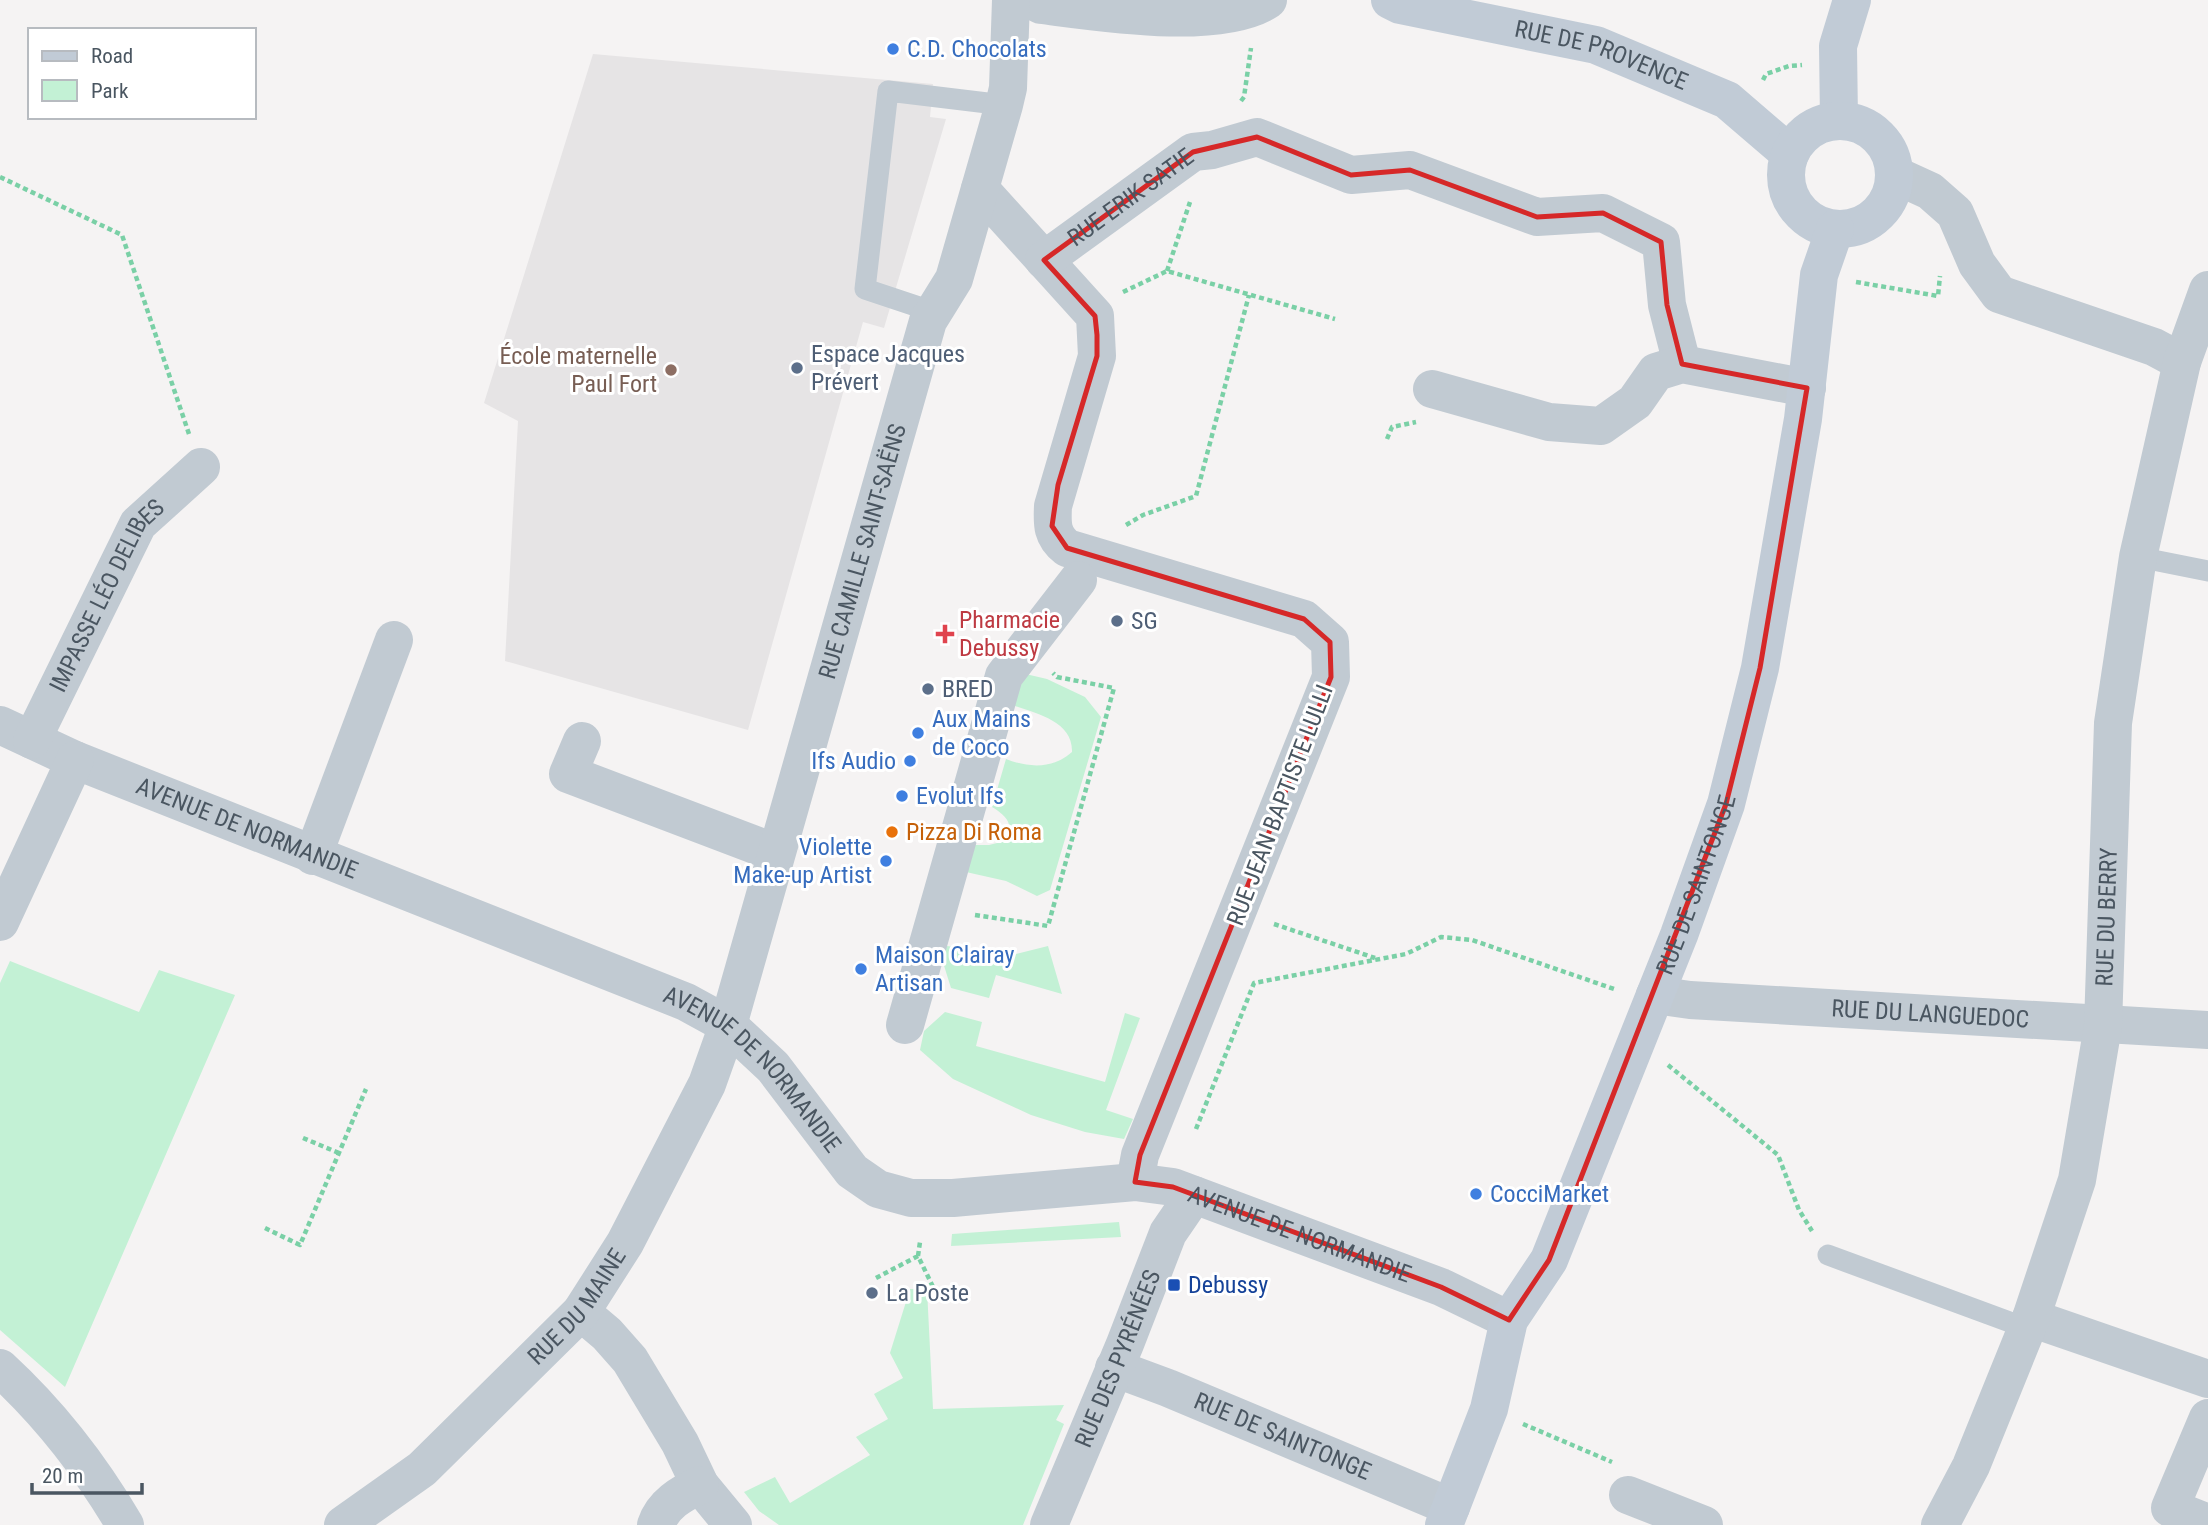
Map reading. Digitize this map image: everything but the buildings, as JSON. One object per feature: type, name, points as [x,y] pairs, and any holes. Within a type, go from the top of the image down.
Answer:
[{"type":"street","name":"RUE CAMILLE SAINT-SAËNS","points":[[728,1025],[928,321],[954,278],[1004,105],[1008,88],[1011,0]]},
{"type":"street","points":[[1031,0],[1041,5],[1133,17],[1204,16],[1256,8],[1268,0]]},
{"type":"street","name":"RUE DE PROVENCE","points":[[1390,0],[1400,5],[1597,45],[1727,100],[1790,154]]},
{"type":"street","points":[[1839,120],[1838,47],[1852,0]]},
{"type":"street","points":[[1839,120],[1857,123],[1878,137],[1892,158],[1895,175],[1892,193],[1883,209],[1869,221],[1853,228],[1835,229],[1818,225],[1805,216],[1794,203],[1787,187],[1787,170],[1790,154],[1798,141],[1810,130],[1839,120]]},
{"type":"street","name":"RUE ERIK SATIE","points":[[1044,260],[1193,152],[1212,150],[1257,137],[1351,175],[1410,170],[1536,217],[1603,212],[1661,242],[1667,305],[1682,364]]},
{"type":"street","points":[[1895,175],[1930,191],[1955,213],[1977,264],[1999,294],[2154,347],[2182,362]]},
{"type":"street","points":[[980,189],[1044,260],[1108,305]]},
{"type":"street","name":"RUE DE SAINTONGE","points":[[1114,1368],[1168,1388],[1447,1516],[1489,1409],[1509,1320],[1549,1260],[1641,994],[1726,804],[1760,668],[1807,388],[1819,275],[1835,229]]},
{"type":"street","name":"RUE DU BERRY","points":[[1940,1525],[1971,1466],[2029,1323],[2077,1180],[2103,1026],[2113,723],[2138,556],[2182,362],[2208,290]]},
{"type":"street","name":"RUE JEAN BAPTISTE LULLI","points":[[1108,305],[1097,356],[1053,506],[1052,526],[1056,539],[1067,548],[1304,619],[1330,642],[1331,677],[1140,1154],[1135,1182]]},
{"type":"street","points":[[1432,389],[1549,422],[1601,426],[1635,402],[1656,372],[1682,364],[1807,388]]},
{"type":"street","name":"IMPASSE LÉO DELIBES","points":[[16,733],[138,524],[201,467]]},
{"type":"street","points":[[905,1025],[1004,676],[1078,580]]},
{"type":"street","points":[[313,856],[394,640]]},
{"type":"street","name":"AVENUE DE NORMANDIE","points":[[16,733],[75,760],[313,856],[686,1002],[728,1025],[773,1067],[852,1171],[878,1189],[911,1198],[953,1198],[1135,1182],[1173,1187],[1441,1287],[1509,1320]]},
{"type":"street","points":[[582,741],[568,774],[776,853]]},
{"type":"street","points":[[2,912],[75,760]]},
{"type":"street","name":"RUE DU LANGUEDOC","points":[[1641,994],[1690,1000],[2208,1030]]},
{"type":"street","name":"RUE DU MAINE","points":[[343,1525],[422,1469],[581,1311],[625,1243],[707,1084],[728,1025]]},
{"type":"street","name":"RUE DES PYRÉNÉES","points":[[1049,1525],[1168,1233],[1194,1195]]},
{"type":"street","points":[[581,1311],[607,1334],[630,1360],[680,1443],[700,1485],[733,1525]]},
{"type":"street","points":[[2029,1323],[2208,1379]]},
{"type":"street","points":[[0,1368],[27,1393],[66,1438],[125,1525]]},
{"type":"street","points":[[2208,1418],[2170,1508],[2208,1523]]},
{"type":"street","points":[[1625,1481],[1704,1525]]},
{"type":"street","points":[[656,1525],[659,1517],[677,1496],[700,1485]]},
{"type":"lane","points":[[934,312],[865,289],[888,90],[1004,105]]},
{"type":"lane","points":[[2138,556],[2208,571]]},
{"type":"lane","points":[[1828,1255],[2029,1323]]},
{"type":"path","points":[[1761,85],[1766,74],[1789,66],[1809,64]]},
{"type":"path","points":[[0,177],[122,235],[178,408],[201,467]]},
{"type":"path","points":[[1108,305],[1167,271],[1335,319]]},
{"type":"path","points":[[1845,279],[1938,296],[1941,273]]},
{"type":"path","points":[[1120,529],[1143,514],[1196,496],[1249,295]]},
{"type":"path","points":[[936,909],[1048,926],[1114,688],[1057,677],[1025,649]]},
{"type":"path","points":[[1238,912],[1376,958]]},
{"type":"path","points":[[1196,1129],[1254,983],[1406,954],[1441,937],[1472,940],[1641,994]]},
{"type":"path","points":[[1665,1062],[1779,1155],[1798,1210],[1828,1255]]},
{"type":"path","points":[[265,1228],[300,1245],[366,1088]]},
{"type":"path","points":[[303,1138],[339,1153]]},
{"type":"path","points":[[920,1242],[918,1256],[936,1293]]},
{"type":"path","points":[[876,1278],[918,1256]]},
{"type":"path","points":[[1515,1421],[1625,1481]]},
{"type":"highlighted area","points":[[1257,137],[1351,175],[1410,170],[1537,217],[1603,213],[1661,242],[1667,305],[1682,364],[1807,388],[1760,668],[1726,804],[1549,1260],[1509,1320],[1441,1287],[1173,1187],[1135,1182],[1140,1155],[1331,677],[1330,642],[1304,619],[1067,548],[1052,526],[1058,485],[1097,356],[1097,335],[1095,316],[1044,260],[1193,152]]},
{"type":"shaded area","name":"École maternelle Paul Fort","points":[[593,54],[933,84],[930,117],[946,119],[884,328],[863,322],[748,730],[505,661],[518,421],[484,403]]},
{"type":"green space","points":[[1013,671],[1047,679],[1085,697],[1101,717],[1050,890],[1037,896],[1006,881],[966,872],[968,845],[989,845],[1005,841],[1008,835],[1008,821],[992,807],[1006,759],[1040,765],[1057,762],[1072,752],[1067,733],[1060,726],[1043,716],[1015,706]]},
{"type":"green space","points":[[947,946],[1012,955],[1048,946],[1062,994],[996,975],[989,998],[951,988],[941,956]]},
{"type":"green space","points":[[10,961],[139,1012],[159,970],[235,995],[65,1387],[0,1330],[0,983]]},
{"type":"green space","points":[[945,1012],[982,1022],[976,1046],[1105,1082],[1125,1013],[1140,1018],[1106,1110],[1133,1119],[1124,1139],[1085,1132],[1031,1115],[953,1079],[920,1050],[924,1031]]},
{"type":"green space","points":[[1119,1222],[1121,1237],[951,1246],[952,1234]]},
{"type":"green space","points":[[910,1289],[927,1289],[933,1409],[1064,1405],[1056,1420],[1064,1424],[1023,1525],[779,1525],[759,1511],[744,1492],[775,1477],[790,1503],[870,1455],[856,1437],[888,1419],[874,1394],[903,1378],[890,1353]]},
{"type":"place","name":"C.D. Chocolats","points":[[893,49]]},
{"type":"place","name":"Espace Jacques Prévert","points":[[797,368]]},
{"type":"place","name":"École maternelle Paul Fort","points":[[671,370]]},
{"type":"place","name":"SG","points":[[1117,621]]},
{"type":"place","name":"Pharmacie Debussy","points":[[945,634]]},
{"type":"place","name":"BRED","points":[[928,689]]},
{"type":"place","name":"Aux Mains de Coco","points":[[918,733]]},
{"type":"place","name":"Ifs Audio","points":[[910,761]]},
{"type":"place","name":"Evolut Ifs","points":[[902,796]]},
{"type":"place","name":"Pizza Di Roma","points":[[892,832]]},
{"type":"place","name":"Violette Make-up Artist","points":[[886,861]]},
{"type":"place","name":"Maison Clairay Artisan","points":[[861,969]]},
{"type":"place","name":"CocciMarket","points":[[1476,1194]]},
{"type":"place","name":"Debussy","points":[[1174,1285]]},
{"type":"place","name":"La Poste","points":[[872,1293]]}]
